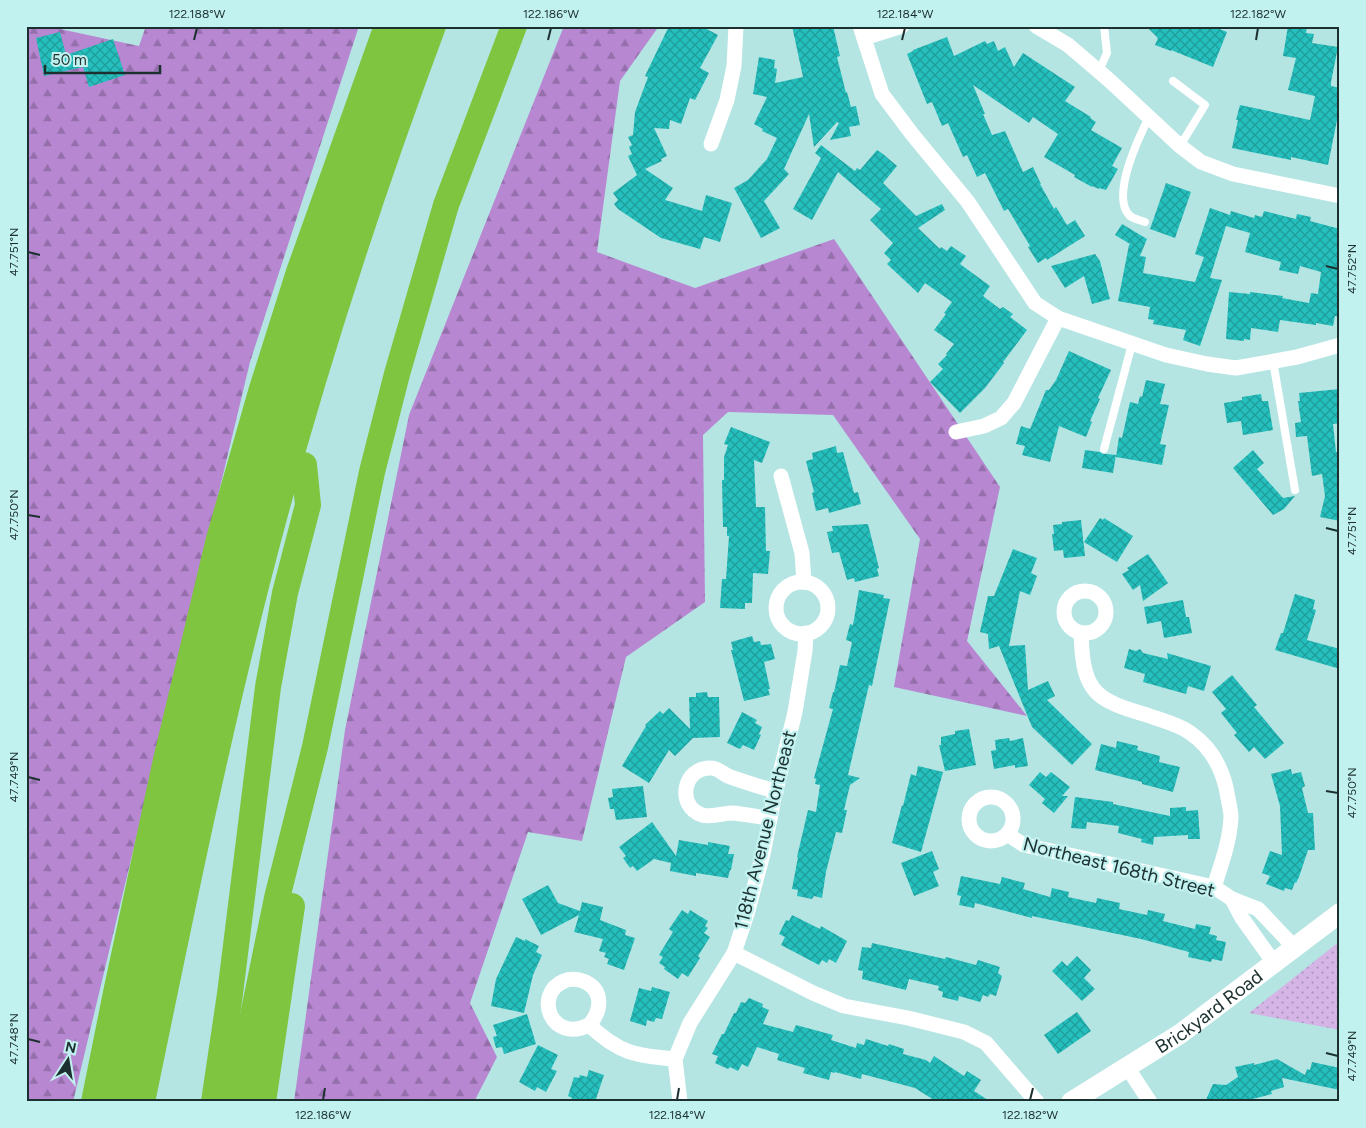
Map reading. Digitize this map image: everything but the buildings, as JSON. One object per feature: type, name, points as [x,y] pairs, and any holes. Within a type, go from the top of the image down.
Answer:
[{"type":"highway","points":[[94,1102],[166,760],[219,539],[261,392],[299,272],[387,26]]},
{"type":"highway","points":[[116,1102],[185,780],[224,616],[254,502],[318,290],[376,120],[412,26]]},
{"type":"highway","points":[[142,1102],[193,858],[231,689],[273,523],[306,403],[333,315],[386,157],[433,26]]},
{"type":"highway","points":[[156,1102],[220,806],[304,465],[327,387],[448,26]]},
{"type":"highway","points":[[238,1102],[250,1024],[277,898],[315,747],[372,472],[397,374],[446,206],[514,26]]},
{"type":"highway","points":[[214,1102],[230,994],[268,687],[285,592],[308,506],[304,465]]},
{"type":"highway","points":[[263,1102],[315,747]]},
{"type":"street","points":[[711,144],[727,100],[734,66],[736,26]]},
{"type":"street","points":[[902,26],[862,32],[882,94],[968,202],[1035,303],[1058,318],[1166,355],[1236,368],[1297,357],[1340,345]]},
{"type":"street","points":[[1036,26],[1068,45],[1149,116],[1180,146],[1201,162],[1233,174],[1340,196]]},
{"type":"street","points":[[956,432],[984,426],[1001,418],[1014,403],[1058,318]]},
{"type":"street","points":[[781,476],[802,553],[804,582]]},
{"type":"street","points":[[799,582],[813,584],[819,588],[827,600],[828,608],[824,622],[819,627],[806,633],[798,633],[785,627],[777,615],[776,608],[777,600],[785,588],[799,582]]},
{"type":"street","name":"118th Avenue Northeast","points":[[680,1102],[675,1059],[690,1023],[734,952],[761,863],[795,712],[806,633]]},
{"type":"street","points":[[1081,633],[1082,659],[1093,689],[1105,699],[1122,708],[1189,731],[1209,749],[1222,770],[1231,816],[1228,836],[1214,888]]},
{"type":"street","points":[[770,818],[730,813],[714,816],[700,814],[689,805],[686,799],[686,785],[693,774],[704,768],[711,768],[776,792]]},
{"type":"street","name":"Northeast 168th Street","points":[[1007,834],[1024,846],[1214,888],[1232,899],[1258,909],[1294,947]]},
{"type":"street","name":"Northeast 168th Street","points":[[1232,899],[1242,918],[1274,962]]},
{"type":"street","name":"Brickyard Road","points":[[1071,1102],[1180,1034],[1340,913]]},
{"type":"street","points":[[734,952],[813,993],[844,1006],[908,1018],[964,1032],[986,1043],[1037,1102]]},
{"type":"street","points":[[589,1025],[600,1036],[626,1052],[648,1057],[675,1059]]},
{"type":"street","points":[[1127,1067],[1150,1102]]},
{"type":"lane","points":[[1099,71],[1107,53],[1104,26]]},
{"type":"lane","points":[[1173,80],[1205,105],[1180,146]]},
{"type":"lane","points":[[1145,222],[1132,218],[1126,211],[1124,198],[1125,180],[1132,152],[1149,116]]},
{"type":"lane","points":[[1104,448],[1132,344]]},
{"type":"lane","points":[[1273,361],[1295,490]]},
{"type":"shaded area","points":[[1340,941],[1340,1030],[1249,1013]]},
{"type":"green space","points":[[26,26],[46,26],[139,46],[146,26],[359,26],[250,362],[73,1102],[26,1102]]},
{"type":"green space","points":[[564,26],[659,26],[620,81],[597,252],[695,288],[834,239],[1000,487],[967,641],[1027,716],[894,687],[893,692],[920,539],[833,415],[728,412],[703,435],[705,602],[626,657],[582,841],[528,832],[470,1003],[497,1057],[474,1102],[294,1102],[345,730],[409,415]]}]
